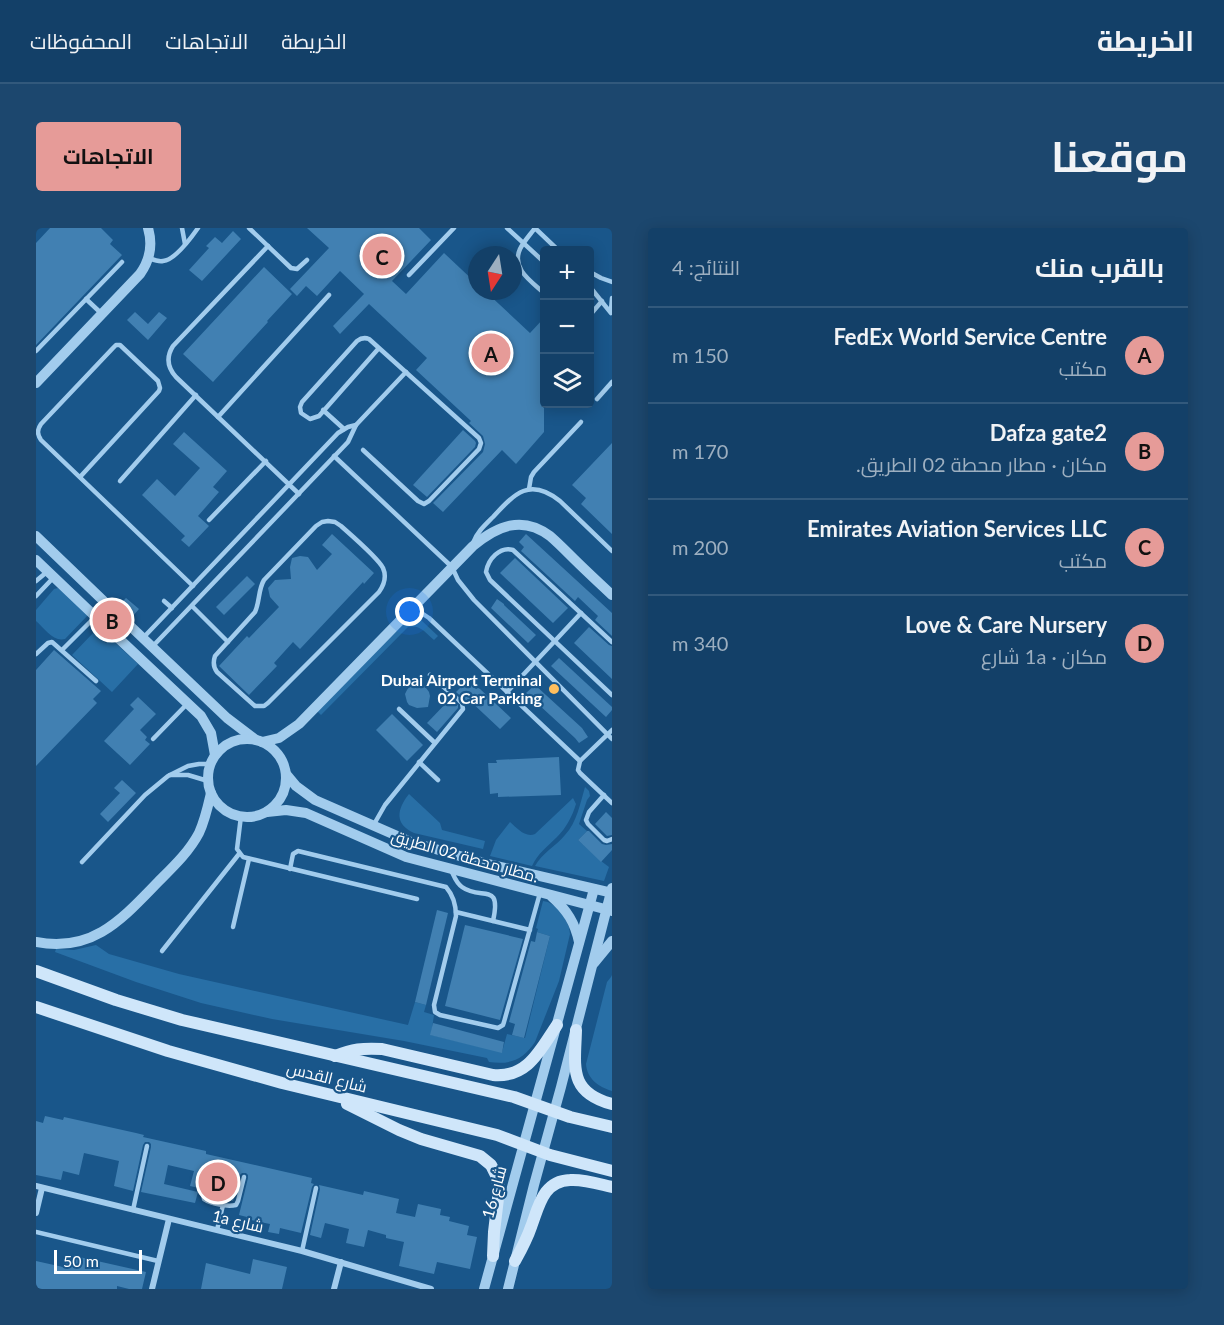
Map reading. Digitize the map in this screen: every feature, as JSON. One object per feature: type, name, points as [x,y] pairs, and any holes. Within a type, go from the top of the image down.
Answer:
[{"type":"main road","name":"شارع القدس","points":[[36,971],[116,1000],[182,1020],[503,1095],[570,1117],[612,1127]]},
{"type":"main road","name":"شارع القدس","points":[[36,1006],[168,1051],[330,1095],[497,1135],[542,1153],[612,1171]]},
{"type":"main road","points":[[335,1056],[351,1050],[381,1049],[493,1075],[509,1074],[531,1062],[557,1025]]},
{"type":"main road","points":[[576,1029],[577,1078],[588,1094],[612,1104]]},
{"type":"main road","points":[[330,1095],[399,1130],[486,1160],[494,1170],[499,1183],[493,1256]]},
{"type":"main road","points":[[515,1261],[527,1239],[541,1198],[553,1184],[576,1180],[612,1187]]},
{"type":"street","points":[[36,383],[140,274],[149,258],[151,241],[148,228]]},
{"type":"street","points":[[213,759],[225,746],[237,740],[259,741],[279,738],[299,724],[473,546],[499,528],[523,525],[536,528],[549,536],[612,595]]},
{"type":"street","points":[[36,536],[114,611]]},
{"type":"street","points":[[36,560],[99,620]]},
{"type":"street","points":[[51,574],[65,564]]},
{"type":"street","points":[[115,635],[188,703],[207,724],[214,742],[208,781],[211,793],[220,806],[226,811],[241,816],[258,815],[267,812],[278,802],[286,781],[280,758],[269,746],[227,718],[126,622]]},
{"type":"street","points":[[132,651],[143,639]]},
{"type":"street","points":[[141,660],[152,647]]},
{"type":"street","name":"مطار محطة 02 الطريق.","points":[[286,774],[296,786],[315,800],[411,842],[484,863],[612,892],[609,911],[592,966],[554,1111]]},
{"type":"street","points":[[36,942],[53,944],[79,941],[103,932],[124,918],[189,849],[203,824],[211,793]]},
{"type":"street","name":"مطار محطة 02 الطريق.","points":[[267,812],[286,810],[306,813],[406,858],[609,911]]},
{"type":"street","points":[[535,1104],[594,889]]},
{"type":"street","points":[[552,897],[574,923],[579,942]]},
{"type":"street","points":[[592,966],[612,941]]},
{"type":"street","name":"شارع 16","points":[[482,1288],[535,1104]]},
{"type":"street","points":[[508,1289],[554,1111]]},
{"type":"street","points":[[36,1213],[39,1187]]},
{"type":"street","name":"1a شارع","points":[[39,1187],[302,1251],[431,1289]]},
{"type":"street","points":[[152,1289],[169,1219]]},
{"type":"street","points":[[334,1289],[340,1262]]},
{"type":"lane","points":[[182,228],[185,244]]},
{"type":"lane","points":[[149,258],[157,261],[170,260],[198,228]]},
{"type":"lane","points":[[249,228],[291,268],[297,269],[307,260]]},
{"type":"lane","points":[[409,275],[454,228]]},
{"type":"lane","points":[[507,228],[540,258]]},
{"type":"lane","points":[[540,289],[520,270],[519,255],[524,243],[535,228],[554,246]]},
{"type":"lane","points":[[268,246],[170,351],[168,362],[172,373],[298,494]]},
{"type":"lane","points":[[36,351],[122,262]]},
{"type":"lane","points":[[594,274],[612,282]]},
{"type":"lane","points":[[594,291],[611,314]]},
{"type":"lane","points":[[218,417],[329,295]]},
{"type":"lane","points":[[611,314],[612,298]]},
{"type":"lane","points":[[86,299],[102,314]]},
{"type":"lane","points":[[595,309],[602,301]]},
{"type":"lane","points":[[363,450],[424,504],[481,446],[479,438],[379,348],[366,338],[357,341],[302,402],[300,407],[302,413],[310,419],[316,418],[379,348]]},
{"type":"lane","points":[[80,477],[160,388],[158,381],[120,345],[113,348],[41,424],[38,435],[40,440],[193,586]]},
{"type":"lane","points":[[152,647],[334,456],[352,436],[356,425],[405,372]]},
{"type":"lane","points":[[597,399],[612,382]]},
{"type":"lane","points":[[120,481],[196,395]]},
{"type":"lane","points":[[323,410],[344,429]]},
{"type":"lane","points":[[529,489],[534,472],[580,422]]},
{"type":"lane","points":[[143,639],[338,433],[356,425]]},
{"type":"lane","points":[[334,456],[452,567],[466,591],[612,739]]},
{"type":"lane","points":[[209,520],[266,461]]},
{"type":"lane","points":[[473,546],[480,530],[509,500],[518,492],[529,489],[552,494],[612,551]]},
{"type":"lane","points":[[328,520],[341,526],[382,567],[385,577],[379,592],[264,706],[255,706],[215,669],[213,664],[215,656],[228,642],[255,612],[264,580],[322,522],[328,520]]},
{"type":"lane","points":[[612,642],[517,552],[509,548],[500,550],[486,567],[487,576],[612,695]]},
{"type":"lane","points":[[36,581],[51,574]]},
{"type":"lane","points":[[36,596],[51,574]]},
{"type":"lane","points":[[164,601],[172,608]]},
{"type":"lane","points":[[192,606],[228,642]]},
{"type":"lane","points":[[409,611],[429,618],[580,761]]},
{"type":"lane","points":[[507,692],[581,613]]},
{"type":"lane","points":[[62,650],[99,620]]},
{"type":"lane","points":[[36,654],[52,642],[96,681]]},
{"type":"lane","points":[[373,826],[384,805],[464,707],[430,675]]},
{"type":"lane","points":[[153,739],[188,703]]},
{"type":"lane","points":[[399,709],[435,743]]},
{"type":"lane","points":[[612,730],[580,761],[578,770],[612,803]]},
{"type":"lane","points":[[82,862],[145,795],[168,776],[188,766],[213,759]]},
{"type":"lane","points":[[419,762],[438,780]]},
{"type":"lane","points":[[168,776],[188,775],[208,781]]},
{"type":"lane","points":[[604,795],[589,812],[586,820],[604,840],[612,839]]},
{"type":"lane","points":[[162,951],[239,854],[237,844],[241,816]]},
{"type":"lane","points":[[290,869],[293,854],[298,851],[442,886],[448,890],[455,905],[456,921],[434,1009],[437,1014],[498,1028],[504,1025],[540,893]]},
{"type":"lane","points":[[239,854],[249,859],[417,899]]},
{"type":"lane","points":[[233,927],[249,859]]},
{"type":"lane","points":[[451,870],[461,886],[495,899],[494,921]]},
{"type":"lane","points":[[456,912],[530,930]]},
{"type":"lane","points":[[133,1209],[147,1146]]},
{"type":"lane","points":[[209,1166],[203,1196],[207,1201],[233,1206],[237,1203],[244,1177]]},
{"type":"lane","points":[[302,1251],[316,1188]]},
{"type":"lane","points":[[217,1230],[223,1205]]},
{"type":"lane","points":[[36,1232],[158,1262]]},
{"type":"shaded area","points":[[58,588],[89,614],[65,639],[53,636],[36,621],[36,610],[54,589]]},
{"type":"shaded area","points":[[407,618],[421,620],[438,636],[434,640],[419,628],[408,627],[321,715],[317,711]]},
{"type":"shaded area","points":[[94,632],[106,643],[111,639],[138,664],[112,692],[72,655]]},
{"type":"shaded area","points":[[585,787],[590,796],[579,824],[587,831],[578,840],[609,867],[604,881],[535,866],[541,857],[569,830],[578,812]]},
{"type":"shaded area","points":[[409,794],[440,823],[442,830],[485,841],[483,849],[414,833],[408,829],[400,821],[400,811]]},
{"type":"shaded area","points":[[573,798],[576,804],[568,822],[532,866],[490,856],[496,840],[510,822],[525,834],[535,834]]},
{"type":"shaded area","points":[[543,901],[560,909],[569,927],[570,934],[559,981],[535,1042],[521,1057],[503,1063],[489,1062],[487,1058],[404,1041],[272,1019],[201,1003],[55,952],[56,949],[74,950],[96,945],[109,954],[179,974],[408,1025],[415,1002],[426,1005],[424,1012],[434,1015],[431,1035],[502,1052],[507,1034],[525,1038],[550,936],[537,932],[536,928]]},
{"type":"shaded area","points":[[612,975],[612,1091],[594,1082],[586,1064],[607,982]]},
{"type":"building","points":[[50,228],[101,228],[113,240],[110,244],[122,255],[36,345],[36,243]]},
{"type":"building","points":[[307,228],[419,228],[431,240],[392,281],[406,294],[444,253],[468,276],[468,300],[495,300],[530,333],[540,322],[540,408],[544,408],[544,432],[516,464],[502,450],[443,512],[433,503],[483,452],[485,444],[483,436],[469,423],[471,421],[416,370],[427,358],[369,304],[340,334],[333,326],[364,294],[340,271],[317,296],[306,286],[297,296],[290,289],[329,248]]},
{"type":"building","points":[[233,231],[241,239],[202,281],[189,270],[209,248],[206,246],[215,237],[222,243]]},
{"type":"building","points":[[264,267],[292,294],[213,382],[183,354]]},
{"type":"building","points":[[135,312],[148,324],[159,312],[167,318],[148,340],[127,320]]},
{"type":"building","points":[[463,430],[475,441],[475,447],[427,497],[413,485]]},
{"type":"building","points":[[184,432],[227,471],[213,487],[219,492],[198,516],[209,526],[189,547],[181,540],[185,536],[142,495],[157,479],[175,496],[200,468],[173,444]]},
{"type":"building","points":[[612,443],[612,534],[581,504],[586,498],[572,485]]},
{"type":"building","points":[[332,534],[374,573],[300,649],[293,642],[274,663],[277,666],[249,695],[219,666],[279,607],[270,597],[268,588],[275,580],[291,579],[292,558],[308,557],[317,570],[332,554],[322,545]]},
{"type":"building","points":[[526,534],[612,613],[612,636],[595,620],[598,616],[578,597],[575,601],[521,551],[524,547],[519,542]]},
{"type":"building","points":[[515,558],[568,608],[553,623],[500,573]]},
{"type":"building","points":[[247,576],[255,584],[224,615],[216,607]]},
{"type":"building","points":[[126,598],[139,609],[132,617],[124,615],[120,617],[121,628],[110,629],[108,634],[110,640],[107,643],[94,632],[97,629],[108,628],[107,618],[109,616],[116,618],[120,616],[119,605]]},
{"type":"building","points":[[497,599],[536,635],[528,643],[491,608]]},
{"type":"building","points":[[589,627],[612,646],[612,679],[574,643]]},
{"type":"building","points":[[54,650],[101,691],[93,699],[97,703],[36,766],[36,670]]},
{"type":"building","points":[[559,658],[612,707],[606,717],[551,666]]},
{"type":"building","points":[[467,681],[476,689],[480,689],[511,718],[500,729],[468,699],[466,701],[456,692]]},
{"type":"building","points":[[416,684],[424,685],[429,692],[428,707],[417,708],[407,702],[405,694],[407,690]]},
{"type":"building","points":[[535,685],[582,728],[588,737],[579,743],[526,693]]},
{"type":"building","points":[[138,697],[156,714],[140,730],[150,744],[130,765],[104,741],[134,709],[130,705]]},
{"type":"building","points":[[450,699],[458,705],[458,708],[437,732],[427,723]]},
{"type":"building","points":[[392,714],[423,745],[407,761],[376,730]]},
{"type":"building","points":[[559,757],[561,795],[498,797],[498,793],[490,794],[488,763],[497,763],[496,760]]},
{"type":"building","points":[[122,780],[136,793],[108,822],[100,814],[120,793],[114,788]]},
{"type":"building","points":[[606,812],[612,818],[612,835],[607,836],[595,824]]},
{"type":"building","points":[[587,831],[602,844],[612,844],[612,850],[601,862],[578,840]]},
{"type":"building","points":[[437,910],[448,913],[426,1005],[415,1002]]},
{"type":"building","points":[[465,925],[523,939],[500,1020],[445,1006]]},
{"type":"building","points":[[537,932],[550,936],[524,1038],[512,1035],[515,1024],[509,1022],[531,941],[535,942]]},
{"type":"building","points":[[433,1023],[504,1042],[502,1053],[430,1035]]},
{"type":"building","points":[[45,1116],[63,1120],[64,1117],[136,1133],[144,1135],[143,1137],[206,1151],[206,1154],[312,1178],[311,1183],[314,1184],[301,1233],[280,1228],[279,1234],[268,1232],[270,1224],[246,1219],[247,1217],[239,1215],[248,1178],[246,1173],[240,1175],[233,1201],[216,1199],[218,1192],[208,1190],[213,1166],[211,1162],[205,1164],[199,1188],[190,1186],[194,1171],[168,1165],[164,1184],[198,1192],[195,1203],[141,1192],[151,1147],[149,1142],[143,1145],[133,1191],[114,1186],[119,1161],[84,1153],[79,1175],[63,1171],[61,1180],[36,1175],[36,1121],[43,1123]]},
{"type":"building","points":[[319,1185],[363,1195],[364,1191],[399,1199],[396,1213],[415,1217],[418,1204],[441,1209],[440,1215],[450,1217],[449,1221],[469,1226],[467,1235],[477,1237],[470,1269],[437,1262],[434,1274],[399,1266],[404,1242],[386,1238],[386,1235],[368,1230],[364,1247],[346,1243],[349,1229],[325,1223],[321,1238],[310,1235]]},
{"type":"building","points":[[66,1254],[146,1272],[142,1289],[117,1286],[117,1289],[36,1289],[36,1261],[63,1267]]},
{"type":"building","points":[[253,1259],[287,1267],[282,1289],[201,1289],[206,1263],[250,1274]]},
{"type":"tunnel","points":[[102,623],[115,635]]},
{"type":"place","name":"Emirates Aviation Services LLC","points":[[382,256]]},
{"type":"place","name":"FedEx World Service Centre","points":[[491,353]]},
{"type":"place","name":"Dafza gate2","points":[[112,620]]},
{"type":"place","name":"Dubai Airport Terminal 02 Car Parking","points":[[554,689]]},
{"type":"place","name":"Love & Care Nursery","points":[[218,1182]]}]
